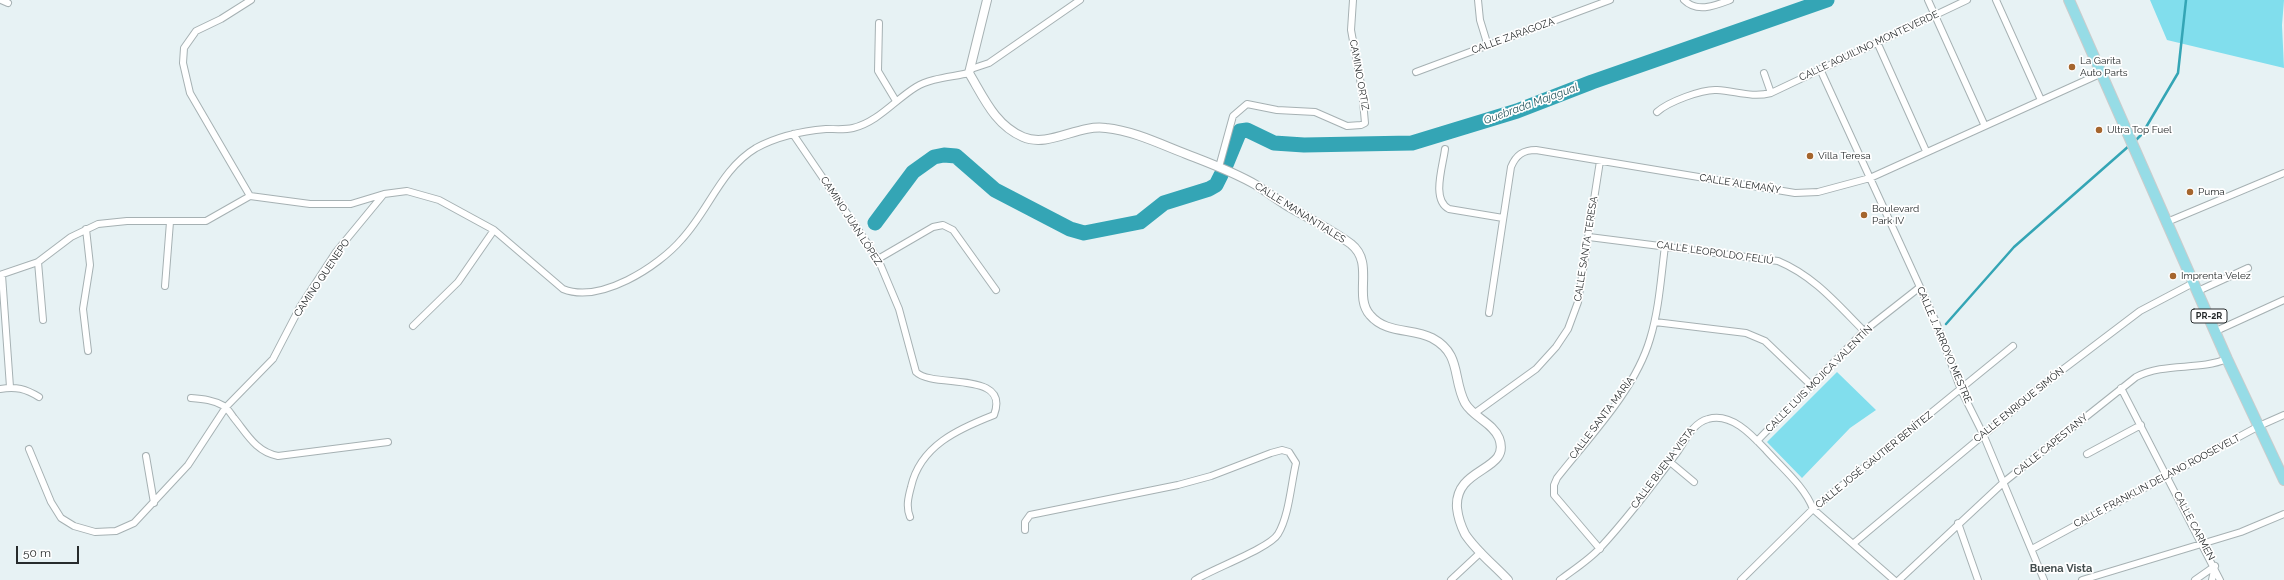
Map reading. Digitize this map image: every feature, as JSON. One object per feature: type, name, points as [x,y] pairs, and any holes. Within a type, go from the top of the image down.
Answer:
[{"type":"main road","name":"PR-2R","points":[[2068,0],[2102,73],[2227,359],[2284,480]]},
{"type":"street","points":[[1,0],[8,3]]},
{"type":"street","points":[[250,196],[190,93],[183,63],[184,48],[196,31],[221,19],[251,0]]},
{"type":"street","points":[[970,71],[987,0]]},
{"type":"street","points":[[10,387],[1,275],[38,262],[86,229],[98,224],[114,222],[206,221],[250,196],[310,204],[350,204],[384,194],[407,191],[439,200],[494,230],[562,289],[575,294],[603,290],[637,274],[673,249],[691,228],[730,170],[742,159],[768,142],[793,134],[852,128],[877,116],[917,86],[970,71],[989,63],[1080,0]]},
{"type":"street","name":"CAMINO ORTIZ","points":[[1219,167],[1233,116],[1247,104],[1277,110],[1315,112],[1347,126],[1361,126],[1365,123],[1362,90],[1351,30],[1352,0]]},
{"type":"street","points":[[1478,0],[1480,20],[1488,46]]},
{"type":"street","name":"CALLE ZARAGOZA","points":[[1416,72],[1610,0]]},
{"type":"street","points":[[1684,0],[1692,6],[1699,8],[1730,0]]},
{"type":"street","points":[[1928,0],[1984,124]]},
{"type":"street","name":"CALLE AQUILINO MONTEVERDE","points":[[1657,112],[1663,106],[1704,91],[1717,90],[1749,96],[1771,93],[1967,0]]},
{"type":"street","points":[[1996,0],[2041,100]]},
{"type":"street","points":[[879,23],[878,71],[896,101]]},
{"type":"street","points":[[1877,42],[1926,151]]},
{"type":"street","name":"CALLE J. ARROYO MESTRE","points":[[1820,69],[1936,322],[1961,390],[1983,434],[2004,482],[2044,580]]},
{"type":"street","name":"CALLE MANANTIALES","points":[[970,71],[994,116],[1005,127],[1025,138],[1037,140],[1057,137],[1092,127],[1113,129],[1138,135],[1219,167],[1255,184],[1287,206],[1338,235],[1356,249],[1362,261],[1364,304],[1369,315],[1382,324],[1429,336],[1441,345],[1452,356],[1464,401],[1497,434],[1501,444],[1498,456],[1494,462],[1462,485],[1457,497],[1460,523],[1465,532],[1481,552],[1508,580]]},
{"type":"street","points":[[1764,73],[1771,93]]},
{"type":"street","name":"CALLE ALEMAÑY","points":[[1489,313],[1511,166],[1514,160],[1522,152],[1536,150],[1795,192],[1818,192],[1870,178],[1984,124],[2102,73]]},
{"type":"street","name":"CAMINO JUAN LÓPEZ","points":[[793,134],[878,259],[899,309],[916,372],[925,379],[974,383],[992,393],[997,404],[994,414],[976,422],[948,438],[926,455],[913,477],[907,503],[910,517]]},
{"type":"street","points":[[1445,149],[1439,194],[1442,204],[1449,209],[1503,218]]},
{"type":"street","name":"CALLE SANTA TERESA","points":[[1475,413],[1536,369],[1562,339],[1578,302],[1600,161]]},
{"type":"street","points":[[2167,222],[2284,173]]},
{"type":"street","name":"CAMINO QUENEPO","points":[[29,449],[56,511],[61,518],[74,526],[95,532],[116,531],[134,523],[188,465],[226,407],[273,360],[300,308],[336,252],[384,194]]},
{"type":"street","points":[[165,286],[170,222]]},
{"type":"street","points":[[878,259],[937,224],[948,226],[996,290]]},
{"type":"street","points":[[86,229],[90,264],[83,309],[88,351]]},
{"type":"street","points":[[413,326],[458,282],[494,230]]},
{"type":"street","name":"CALLE LEOPOLDO FELIÚ","points":[[1589,237],[1760,257],[1792,267],[1816,283],[1864,331]]},
{"type":"street","name":"CALLE SANTA MARÍA","points":[[1600,549],[1554,495],[1554,485],[1557,478],[1630,384],[1646,353],[1655,322],[1665,246]]},
{"type":"street","points":[[38,262],[43,320]]},
{"type":"street","name":"CALLE ENRIQUE SIMÓN","points":[[1854,543],[2053,377],[2140,311],[2196,286],[2248,268]]},
{"type":"street","name":"CALLE LUIS MOJICA VALENTÍN","points":[[1758,441],[1864,331],[1920,288]]},
{"type":"street","points":[[2216,332],[2284,300]]},
{"type":"street","points":[[1655,322],[1746,334],[1757,337],[1765,341],[1812,386]]},
{"type":"street","name":"CALLE JOSÉ GAUTIER BENÍTEZ","points":[[1741,580],[1813,509],[1961,390],[2013,346]]},
{"type":"street","name":"CALLE CAPESTANY","points":[[1899,580],[1958,523],[2004,482],[2136,377],[2151,370],[2207,365],[2227,359]]},
{"type":"street","points":[[0,389],[10,387],[26,389],[39,397]]},
{"type":"street","name":"CALLE CARMEN","points":[[2121,388],[2215,566],[2220,580]]},
{"type":"street","points":[[191,398],[210,400],[226,407],[253,442],[262,451],[268,454],[278,456],[388,442]]},
{"type":"street","name":"CALLE FRANKLIN DELANO ROOSEVELT","points":[[2032,549],[2259,426],[2284,415]]},
{"type":"street","name":"CALLE BUENA VISTA","points":[[1560,580],[1600,549],[1670,462],[1696,424],[1710,418],[1728,420],[1758,441],[1810,500],[1813,509],[1854,543],[1894,580]]},
{"type":"street","points":[[2087,454],[2141,425]]},
{"type":"street","points":[[1025,530],[1026,522],[1030,515],[1178,485],[1211,476],[1271,453],[1282,450],[1289,452],[1296,463],[1277,536],[1265,546],[1226,563],[1195,580]]},
{"type":"street","points":[[146,456],[154,503]]},
{"type":"street","points":[[1670,462],[1694,482]]},
{"type":"street","points":[[2082,580],[2202,542],[2241,532],[2284,514]]},
{"type":"street","points":[[1958,523],[1978,580]]},
{"type":"street","points":[[1451,580],[1481,552]]},
{"type":"street","points":[[2195,580],[2215,566]]},
{"type":"street","points":[[2212,580],[2215,566]]},
{"type":"shaded area","points":[[2150,0],[2284,0],[2282,25],[2284,68],[2167,40]]},
{"type":"shaded area","points":[[1837,372],[1876,410],[1850,428],[1802,478],[1767,442]]},
{"type":"waterway","name":"Quebrada Majagual","points":[[1226,165],[1240,131],[1247,130],[1274,143],[1304,145],[1412,143],[1517,111],[1592,82],[1827,0]]},
{"type":"waterway","points":[[2134,142],[2142,134],[2178,73],[2186,0]]},
{"type":"waterway","points":[[1946,324],[2014,247],[2130,145]]},
{"type":"waterway","name":"Quebrada Majagual","points":[[875,223],[913,172],[934,157],[944,155],[956,156],[995,190],[1070,229],[1084,233],[1140,222],[1164,203],[1209,189],[1216,185],[1221,175]]},
{"type":"place","name":"La Garita Auto Parts","points":[[2072,67]]},
{"type":"place","name":"Ultra Top Fuel","points":[[2099,130]]},
{"type":"place","name":"Villa Teresa","points":[[1810,156]]},
{"type":"place","name":"Puma","points":[[2190,192]]},
{"type":"place","name":"Boulevard Park IV","points":[[1864,215]]},
{"type":"place","name":"Imprenta Velez","points":[[2173,276]]},
{"type":"district","name":"Buena Vista","points":[[2061,569]]}]
